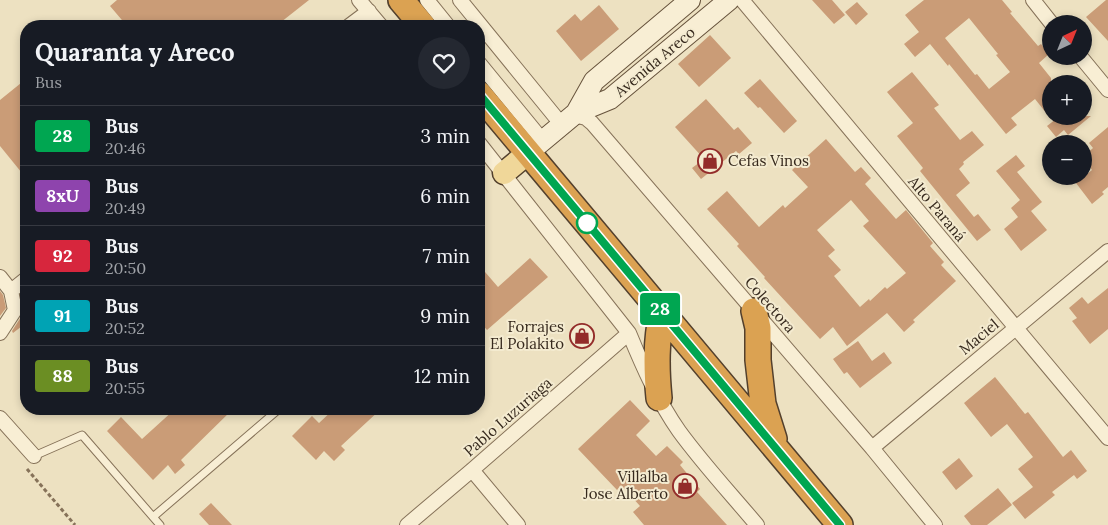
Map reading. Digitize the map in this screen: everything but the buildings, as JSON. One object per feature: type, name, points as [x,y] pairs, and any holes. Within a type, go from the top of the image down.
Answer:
[{"type":"highway","points":[[401,0],[418,20]]},
{"type":"highway","points":[[485,100],[536,147],[662,312],[840,525]]},
{"type":"highway","points":[[754,311],[758,328],[758,360],[763,404],[776,448]]},
{"type":"highway","points":[[659,398],[656,369],[657,341],[662,312]]},
{"type":"main road","name":"Avenida Areco","points":[[570,118],[594,81],[690,0]]},
{"type":"main road","name":"Avenida Areco","points":[[536,147],[570,118],[610,99],[729,0]]},
{"type":"main road","points":[[504,173],[536,147]]},
{"type":"street","points":[[360,0],[377,20]]},
{"type":"street","points":[[427,0],[443,20]]},
{"type":"street","points":[[460,0],[479,20]]},
{"type":"street","name":"Alto Paraná","points":[[742,0],[1108,438]]},
{"type":"street","points":[[1032,0],[1044,15]]},
{"type":"street","points":[[357,20],[369,11]]},
{"type":"street","points":[[485,27],[570,118]]},
{"type":"street","points":[[1087,65],[1108,90]]},
{"type":"street","points":[[485,72],[536,147]]},
{"type":"street","name":"Colectora","points":[[570,118],[586,118],[592,123],[872,448],[935,525]]},
{"type":"street","points":[[485,150],[629,333],[659,398],[678,430],[700,459],[757,525]]},
{"type":"street","name":"Maciel","points":[[872,448],[1108,251]]},
{"type":"street","points":[[0,277],[11,291],[15,310],[0,333]]},
{"type":"street","points":[[11,291],[20,284]]},
{"type":"street","name":"Pablo Luzuriaga","points":[[407,525],[629,333]]},
{"type":"street","points":[[0,418],[34,456]]},
{"type":"street","points":[[472,470],[518,525]]},
{"type":"lane","points":[[153,517],[272,415]]},
{"type":"lane","points":[[34,456],[82,434],[160,525]]},
{"type":"path","points":[[34,456],[26,468],[75,525]]},
{"type":"bus line","name":"28","points":[[485,101],[840,525]]},
{"type":"place","name":"Cefas Vinos","points":[[710,161]]},
{"type":"place","name":"Forrajes El Polakito","points":[[582,336]]},
{"type":"place","name":"Villalba Jose Alberto","points":[[685,486]]}]
